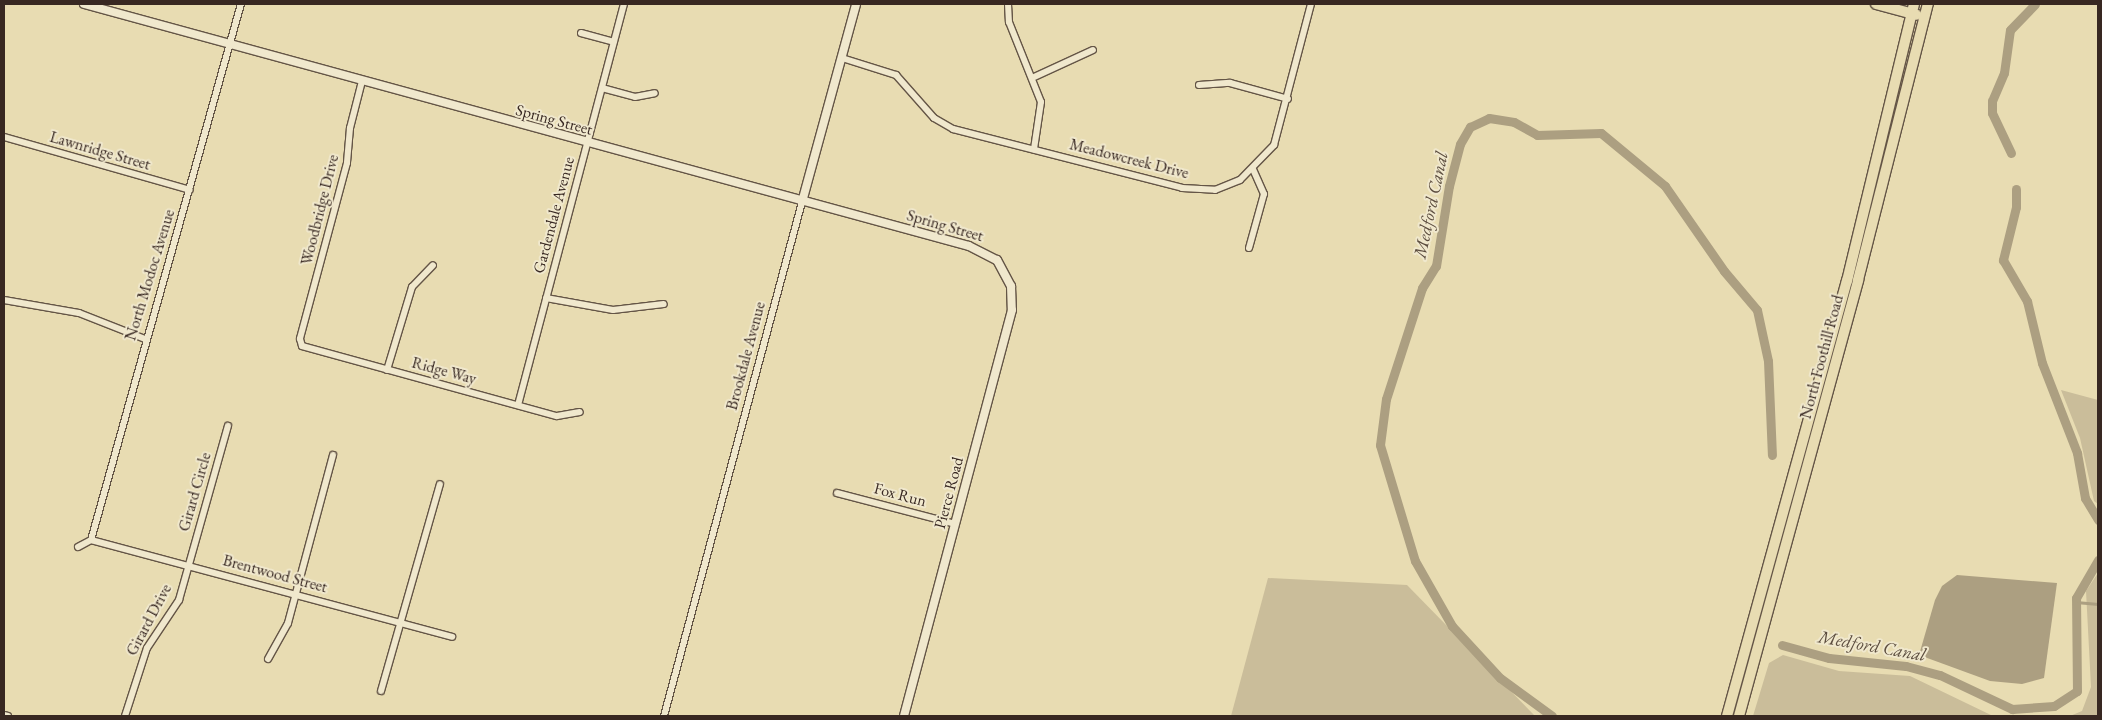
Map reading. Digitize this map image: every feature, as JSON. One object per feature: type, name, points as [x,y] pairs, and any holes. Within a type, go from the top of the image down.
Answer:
[{"type":"main road","points":[[1876,4],[1913,8],[1924,17]]},
{"type":"main road","name":"North Foothill Road","points":[[1739,716],[1858,280],[1928,4]]},
{"type":"main road","name":"North Foothill Road","points":[[1727,716],[1847,281],[1913,8]]},
{"type":"street","name":"Spring Street","points":[[84,4],[980,250],[997,260],[1008,276]]},
{"type":"street","name":"North Modoc Avenue","points":[[91,540],[144,339],[190,190],[241,4]]},
{"type":"street","name":"Gardendale Avenue","points":[[518,405],[624,4]]},
{"type":"street","name":"Brookdale Avenue","points":[[664,716],[856,4]]},
{"type":"street","points":[[1008,4],[1011,30],[1032,78],[1042,113],[1034,149]]},
{"type":"street","name":"Meadowcreek Drive","points":[[842,58],[896,75],[944,124],[1199,191],[1227,187],[1254,169],[1278,137],[1311,4]]},
{"type":"street","points":[[581,33],[614,42]]},
{"type":"street","points":[[1032,78],[1093,50]]},
{"type":"street","name":"Woodbridge Drive","points":[[302,346],[300,339],[348,163],[350,128],[362,81]]},
{"type":"street","points":[[1199,85],[1230,83],[1288,99]]},
{"type":"street","points":[[602,88],[635,97],[654,93]]},
{"type":"street","name":"Lawnridge Street","points":[[4,138],[190,190]]},
{"type":"street","points":[[1249,248],[1264,194],[1254,169]]},
{"type":"street","points":[[387,370],[412,287],[433,265]]},
{"type":"street","name":"Pierce Road","points":[[904,716],[1009,322],[1013,298],[1008,276]]},
{"type":"street","points":[[546,298],[613,310],[664,304]]},
{"type":"street","points":[[4,300],[80,313],[144,339]]},
{"type":"street","name":"Ridge Way","points":[[302,346],[557,416],[580,412]]},
{"type":"street","name":"Girard Circle","points":[[189,566],[228,426]]},
{"type":"street","points":[[268,660],[284,635],[334,456]]},
{"type":"street","points":[[381,691],[403,624],[440,484]]},
{"type":"street","name":"Fox Run","points":[[837,493],[955,524]]},
{"type":"street","points":[[78,547],[91,540]]},
{"type":"street","name":"Brentwood Street","points":[[91,540],[452,637]]},
{"type":"street","name":"Girard Drive","points":[[125,716],[147,648],[179,600],[189,566]]},
{"type":"street","points":[[4,715],[8,716]]},
{"type":"shaded area","points":[[2061,390],[2098,400],[2098,504],[2094,501],[2080,438]]},
{"type":"shaded area","points":[[2098,573],[2098,716],[2070,716],[2082,711],[2091,687],[2086,591]]},
{"type":"shaded area","points":[[1957,575],[2057,583],[2044,678],[2022,684],[1990,681],[1919,655],[1935,600],[1942,586]]},
{"type":"shaded area","points":[[1268,578],[1407,585],[1535,716],[1231,716]]},
{"type":"shaded area","points":[[1783,655],[1839,671],[1910,676],[1993,716],[1753,716],[1769,663]]},
{"type":"waterway","name":"Medford Canal","points":[[2011,153],[1992,113],[1992,101],[2004,73],[2010,30],[2035,4]]},
{"type":"waterway","name":"Medford Canal","points":[[1552,716],[1500,678],[1452,626],[1415,561],[1380,445],[1386,399],[1422,288],[1436,266],[1449,186],[1460,144],[1470,127],[1489,118],[1514,122],[1537,135],[1601,133],[1665,186],[1724,271],[1757,310],[1768,361],[1772,455]]},
{"type":"waterway","name":"Medford Canal","points":[[2016,189],[2016,207],[2003,260],[2027,301],[2042,363],[2077,453],[2085,498],[2098,520]]},
{"type":"waterway","name":"Medford Canal","points":[[1782,645],[1829,658],[1906,666],[1940,675],[2012,709],[2054,706],[2077,691],[2076,598],[2098,560]]},
{"type":"waterway","points":[[2076,602],[2098,604]]}]
